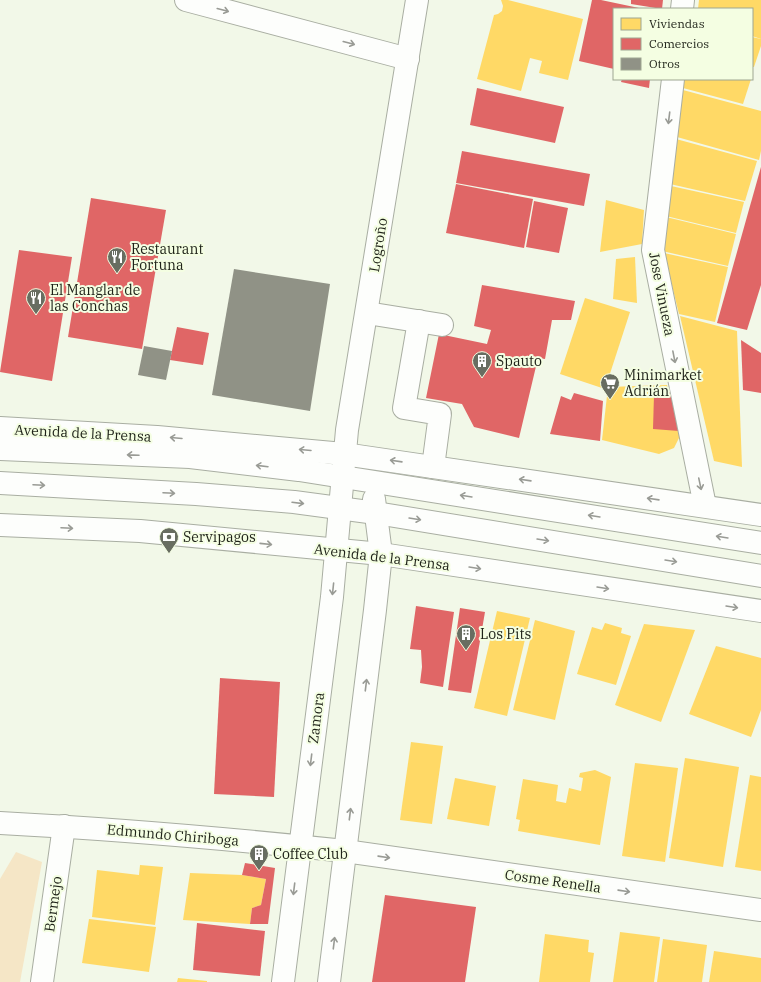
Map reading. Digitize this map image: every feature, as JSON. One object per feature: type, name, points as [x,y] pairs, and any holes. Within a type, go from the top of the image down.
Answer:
[{"type":"street","points":[[186,0],[408,59]]},
{"type":"street","name":"Logroño","points":[[344,454],[417,0]]},
{"type":"street","name":"Jose Vinueza","points":[[673,80],[653,250],[705,506]]},
{"type":"street","points":[[367,313],[442,325]]},
{"type":"street","points":[[419,321],[404,408],[440,414],[433,467]]},
{"type":"street","name":"Avenida de la Prensa","points":[[0,428],[157,437],[344,454],[761,515]]},
{"type":"street","points":[[0,449],[190,457],[299,470],[370,480],[761,543]]},
{"type":"street","points":[[329,982],[381,554],[376,512],[370,480],[344,454]]},
{"type":"street","name":"Zamora","points":[[283,982],[332,597],[344,454]]},
{"type":"street","points":[[0,483],[196,494],[294,502],[376,512],[761,576]]},
{"type":"street","name":"Avenida de la Prensa","points":[[0,525],[140,531],[381,554],[761,611]]},
{"type":"street","name":"Edmundo Chiriboga","points":[[0,823],[64,826],[346,851]]},
{"type":"street","name":"Bermejo","points":[[42,982],[64,826]]},
{"type":"street","name":"Cosme Renella","points":[[346,851],[761,910]]},
{"type":"shaded area","points":[[16,852],[42,862],[20,982],[0,982],[0,879]]},
{"type":"building: Viviendas","points":[[501,0],[508,0],[583,19],[568,80],[539,73],[542,61],[530,58],[521,91],[477,79],[494,15],[502,11],[503,6]]},
{"type":"building: Viviendas","points":[[699,0],[761,0],[761,39],[753,36],[753,8],[698,8]]},
{"type":"building: Viviendas","points":[[753,37],[761,39],[761,46],[754,67]]},
{"type":"building: Viviendas","points":[[684,80],[751,80],[743,104],[683,88]]},
{"type":"building: Viviendas","points":[[683,90],[761,111],[761,151],[759,160],[677,137]]},
{"type":"building: Viviendas","points":[[676,139],[757,161],[745,201],[670,184]]},
{"type":"building: Viviendas","points":[[671,186],[744,202],[736,233],[666,216]]},
{"type":"building: Viviendas","points":[[606,200],[644,210],[642,244],[600,252]]},
{"type":"building: Viviendas","points":[[666,217],[736,234],[728,266],[662,251]]},
{"type":"building: Viviendas","points":[[664,253],[728,267],[715,322],[679,314]]},
{"type":"building: Viviendas","points":[[635,257],[637,303],[613,299],[616,259]]},
{"type":"building: Viviendas","points":[[585,298],[630,312],[605,389],[560,374]]},
{"type":"building: Viviendas","points":[[680,316],[737,331],[742,467],[714,461]]},
{"type":"building: Viviendas","points":[[667,385],[680,436],[674,448],[659,454],[602,440],[608,387]]},
{"type":"building: Viviendas","points":[[497,611],[530,618],[507,716],[474,708]]},
{"type":"building: Viviendas","points":[[535,620],[575,631],[555,720],[513,710]]},
{"type":"building: Viviendas","points":[[605,623],[622,628],[621,633],[631,636],[616,685],[577,674],[592,627],[602,630]]},
{"type":"building: Viviendas","points":[[644,624],[695,630],[661,722],[615,705]]},
{"type":"building: Viviendas","points":[[716,646],[761,658],[761,710],[751,737],[689,714]]},
{"type":"building: Viviendas","points":[[411,742],[443,746],[432,824],[400,820]]},
{"type":"building: Viviendas","points":[[685,758],[739,767],[723,867],[669,858]]},
{"type":"building: Viviendas","points":[[635,763],[678,768],[665,862],[622,856]]},
{"type":"building: Viviendas","points":[[595,770],[611,777],[600,845],[518,831],[520,820],[516,819],[523,779],[558,785],[556,801],[566,803],[569,788],[581,791],[583,778],[579,777],[580,773]]},
{"type":"building: Viviendas","points":[[750,775],[761,777],[761,871],[735,867]]},
{"type":"building: Viviendas","points":[[455,778],[496,786],[489,826],[447,819]]},
{"type":"building: Viviendas","points":[[140,865],[163,867],[155,925],[92,917],[97,870],[139,875]]},
{"type":"building: Viviendas","points":[[190,873],[242,875],[266,879],[261,905],[252,908],[250,924],[183,920]]},
{"type":"building: Viviendas","points":[[89,919],[156,927],[149,972],[82,963]]},
{"type":"building: Viviendas","points":[[620,932],[660,937],[654,982],[613,982]]},
{"type":"building: Viviendas","points":[[545,934],[589,940],[588,952],[594,953],[590,982],[539,982]]},
{"type":"building: Viviendas","points":[[663,939],[707,945],[702,982],[657,982]]},
{"type":"building: Viviendas","points":[[714,951],[761,958],[761,982],[709,982]]},
{"type":"building: Viviendas","points":[[178,978],[207,981],[207,982],[177,982]]},
{"type":"building: Comercios","points":[[592,0],[601,0],[639,8],[613,8],[613,69],[579,61]]},
{"type":"building: Comercios","points":[[631,0],[663,0],[662,8],[631,4]]},
{"type":"building: Comercios","points":[[622,80],[650,80],[649,88],[621,82]]},
{"type":"building: Comercios","points":[[477,88],[564,107],[555,143],[470,125]]},
{"type":"building: Comercios","points":[[462,151],[590,174],[584,206],[456,183]]},
{"type":"building: Comercios","points":[[761,167],[761,285],[747,330],[717,323]]},
{"type":"building: Comercios","points":[[456,184],[533,199],[524,248],[446,233]]},
{"type":"building: Comercios","name":"Restaurant Fortuna","points":[[91,198],[166,210],[142,349],[68,337]]},
{"type":"building: Comercios","points":[[534,201],[568,208],[559,253],[526,247]]},
{"type":"building: Comercios","name":"El Manglar de las Conchas","points":[[19,250],[72,257],[52,381],[0,372]]},
{"type":"building: Comercios","name":"Spauto","points":[[482,285],[575,301],[571,320],[552,320],[545,359],[538,358],[519,438],[474,427],[462,404],[426,398],[439,334],[487,344],[491,330],[474,326]]},
{"type":"building: Comercios","points":[[177,327],[209,333],[203,365],[170,360]]},
{"type":"building: Comercios","points":[[741,340],[761,353],[761,393],[743,390]]},
{"type":"building: Comercios","points":[[670,392],[679,431],[653,429],[654,395]]},
{"type":"building: Comercios","points":[[574,393],[603,401],[600,441],[550,434],[561,396],[571,400]]},
{"type":"building: Comercios","points":[[416,606],[454,612],[443,687],[420,683],[422,667],[421,650],[410,649]]},
{"type":"building: Comercios","name":"Los Pits","points":[[460,608],[485,612],[471,693],[448,690]]},
{"type":"building: Comercios","points":[[220,678],[280,682],[274,797],[214,794]]},
{"type":"building: Comercios","points":[[245,863],[275,868],[268,924],[250,924],[252,908],[261,905],[266,879],[242,875]]},
{"type":"building: Comercios","points":[[385,895],[476,907],[465,982],[372,982]]},
{"type":"building: Comercios","points":[[197,923],[265,931],[260,976],[193,970]]},
{"type":"building: Otros","points":[[234,269],[330,284],[310,411],[212,395]]},
{"type":"building: Otros","points":[[144,346],[172,351],[166,380],[138,375]]},
{"type":"place","name":"Restaurant Fortuna","points":[[117,274]]},
{"type":"place","name":"El Manglar de las Conchas","points":[[36,315]]},
{"type":"place","name":"Spauto","points":[[482,378]]},
{"type":"place","name":"Minimarket Adrián","points":[[610,400]]},
{"type":"place","name":"Servipagos","points":[[169,554]]},
{"type":"place","name":"Los Pits","points":[[466,651]]},
{"type":"place","name":"Coffee Club","points":[[259,871]]}]
